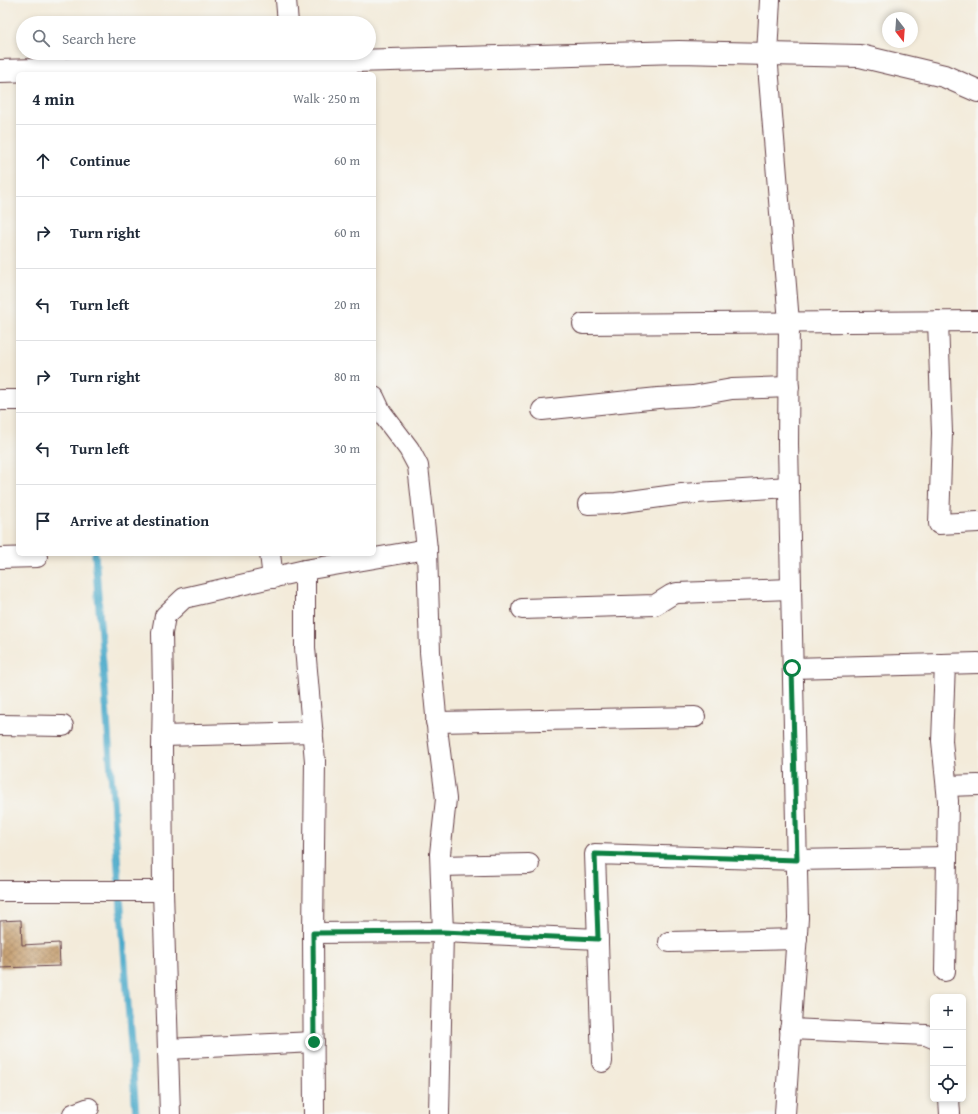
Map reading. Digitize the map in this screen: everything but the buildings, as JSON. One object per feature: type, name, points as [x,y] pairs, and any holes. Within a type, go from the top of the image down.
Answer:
[{"type":"street","points":[[286,0],[287,16]]},
{"type":"street","points":[[770,0],[767,54],[789,322],[789,487],[798,918],[784,1114]]},
{"type":"street","points":[[292,60],[340,68],[679,52],[860,56],[944,76],[978,91]]},
{"type":"street","points":[[0,71],[31,72],[228,65],[276,60]]},
{"type":"street","points":[[938,321],[942,433],[939,524],[978,522]]},
{"type":"street","points":[[583,324],[978,321]]},
{"type":"street","points":[[542,410],[658,398],[693,396],[732,389],[789,387]]},
{"type":"street","points":[[0,400],[16,400]]},
{"type":"street","points":[[376,401],[381,412],[409,449],[418,466],[427,549],[430,652],[436,722],[446,799],[440,854],[443,932],[439,1114]]},
{"type":"street","points":[[588,504],[616,503],[682,494],[789,487]]},
{"type":"street","points":[[170,1114],[163,891],[162,634],[165,616],[184,598],[305,570],[427,549]]},
{"type":"street","points":[[270,556],[273,578]]},
{"type":"street","points":[[0,558],[37,557]]},
{"type":"street","points":[[305,570],[305,648],[315,762],[313,933],[314,1114]]},
{"type":"street","points":[[522,609],[655,605],[671,595],[677,594],[791,589]]},
{"type":"street","points":[[792,668],[978,663]]},
{"type":"street","points":[[945,664],[942,741],[948,801],[945,971]]},
{"type":"street","points":[[436,722],[695,718]]},
{"type":"street","points":[[0,725],[63,726]]},
{"type":"street","points":[[162,736],[312,732]]},
{"type":"street","points":[[947,786],[978,785]]},
{"type":"street","points":[[602,1062],[595,854],[797,860],[948,856]]},
{"type":"street","points":[[441,866],[529,864]]},
{"type":"street","points":[[0,891],[163,891]]},
{"type":"street","points":[[313,933],[443,932],[598,939]]},
{"type":"street","points":[[669,942],[797,939]]},
{"type":"street","points":[[790,1029],[926,1035],[930,1037]]},
{"type":"street","points":[[168,1049],[314,1042]]},
{"type":"street","points":[[949,1102],[950,1114]]},
{"type":"waterway","points":[[95,556],[136,1114]]},
{"type":"route","points":[[314,1042],[313,933],[443,932],[598,939],[595,854],[797,860],[792,668]]}]
